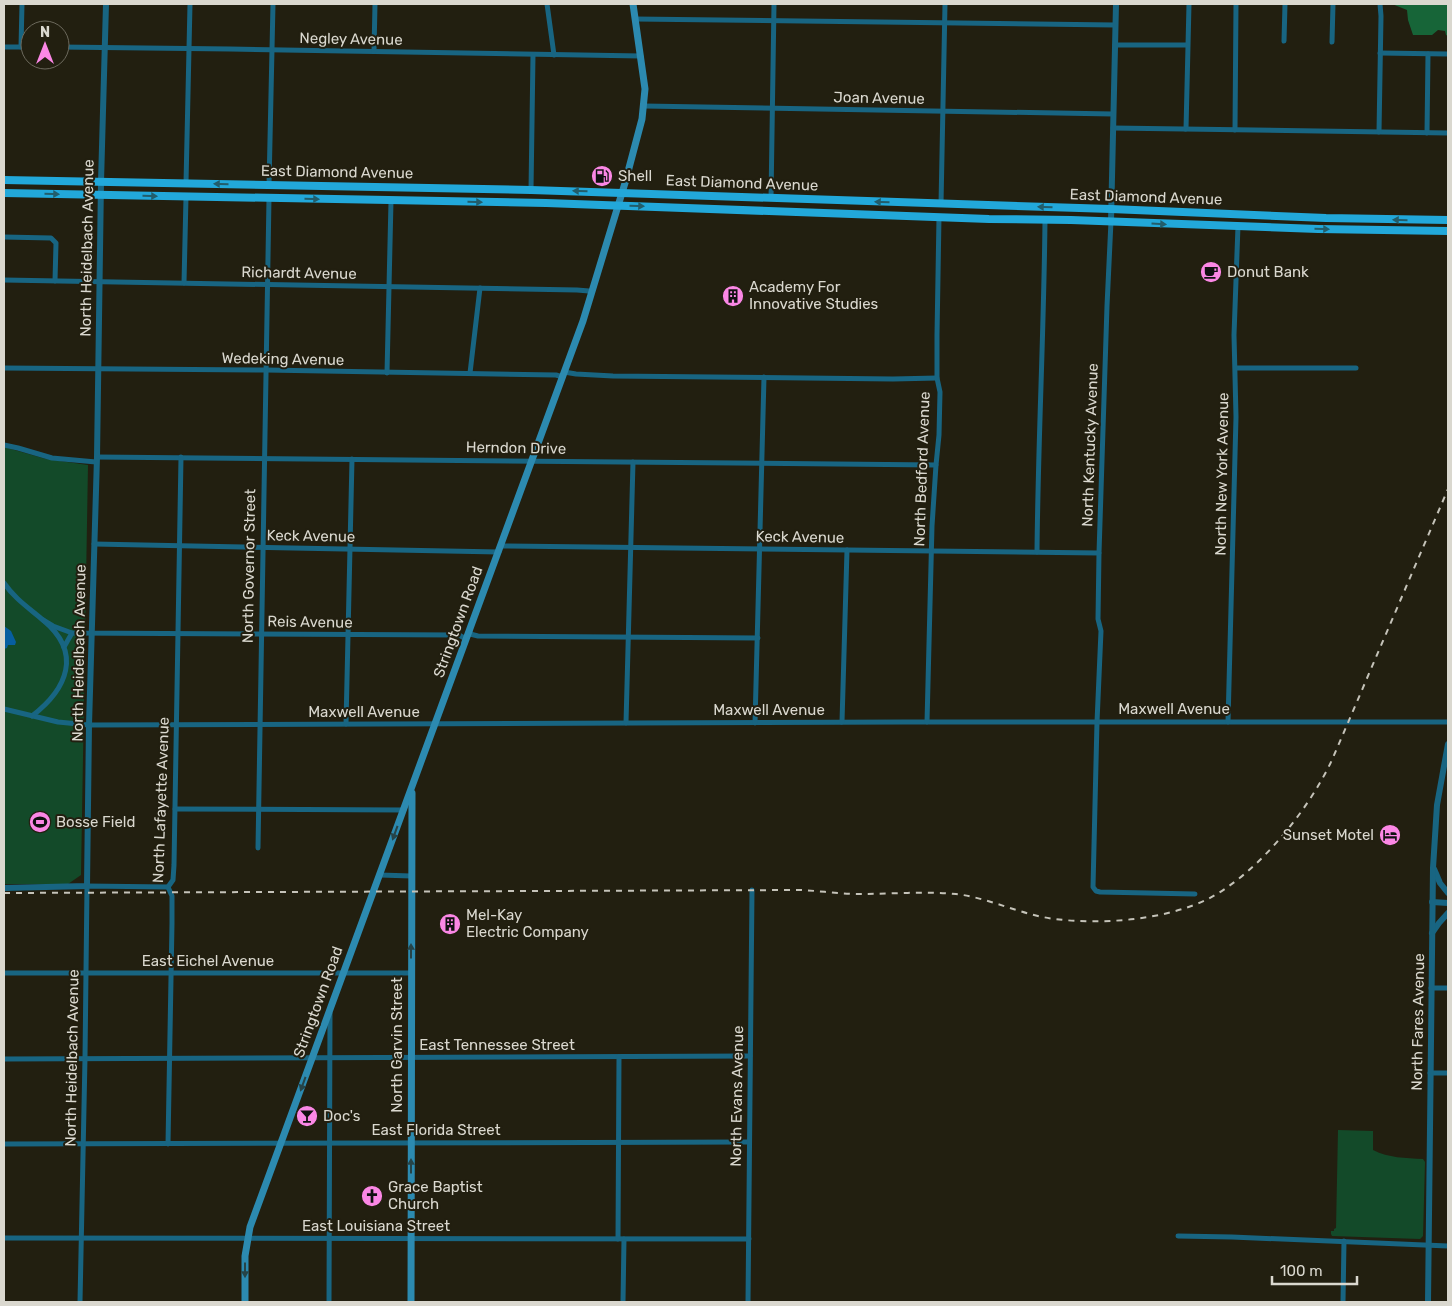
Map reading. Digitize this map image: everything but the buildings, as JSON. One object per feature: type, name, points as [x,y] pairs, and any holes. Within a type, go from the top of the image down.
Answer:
[{"type":"main road","name":"Stringtown Road","points":[[247,1238],[280,1143],[577,340],[618,206],[642,119],[645,89],[633,4]]},
{"type":"main road","name":"East Diamond Avenue","points":[[4,180],[622,192],[1326,218],[1448,220]]},
{"type":"main road","name":"East Diamond Avenue","points":[[4,193],[618,206],[989,219],[1448,231]]},
{"type":"main road","name":"North Garvin Street","points":[[410,1302],[412,788]]},
{"type":"main road","points":[[245,1302],[247,1238]]},
{"type":"street","points":[[22,4],[22,20]]},
{"type":"street","name":"North Heidelbach Avenue","points":[[80,1302],[80,1238],[86,1058],[89,725],[106,4]]},
{"type":"street","points":[[186,184],[190,4]]},
{"type":"street","points":[[269,185],[273,4]]},
{"type":"street","points":[[374,4],[374,51]]},
{"type":"street","points":[[547,4],[554,55]]},
{"type":"street","points":[[771,198],[774,4]]},
{"type":"street","points":[[941,204],[945,4]]},
{"type":"street","name":"North Kentucky Avenue","points":[[1116,4],[1111,221],[1099,553],[1098,618],[1101,631],[1093,887],[1096,891],[1100,892],[1195,894]]},
{"type":"street","points":[[1186,129],[1189,4]]},
{"type":"street","points":[[1235,130],[1236,4]]},
{"type":"street","points":[[1284,41],[1285,4]]},
{"type":"street","points":[[1332,42],[1333,4]]},
{"type":"street","points":[[1379,132],[1380,5]]},
{"type":"street","points":[[635,19],[1116,25]]},
{"type":"street","points":[[1115,45],[1188,45]]},
{"type":"street","points":[[4,47],[20,47]]},
{"type":"street","name":"Negley Avenue","points":[[70,47],[641,56]]},
{"type":"street","points":[[1380,53],[1448,54]]},
{"type":"street","points":[[1426,133],[1428,54]]},
{"type":"street","points":[[531,190],[532,55]]},
{"type":"street","name":"Joan Avenue","points":[[644,106],[1113,114]]},
{"type":"street","points":[[1113,128],[1448,134]]},
{"type":"street","points":[[184,283],[186,197]]},
{"type":"street","name":"North Governor Street","points":[[258,848],[269,198]]},
{"type":"street","points":[[387,373],[391,201]]},
{"type":"street","name":"North Bedford Avenue","points":[[927,722],[932,551],[939,435],[940,392],[937,378],[939,217]]},
{"type":"street","points":[[1038,552],[1038,490],[1044,309],[1044,219]]},
{"type":"street","name":"North New York Avenue","points":[[1228,722],[1236,368],[1234,335],[1238,226]]},
{"type":"street","points":[[4,237],[51,238],[56,243],[56,281]]},
{"type":"street","name":"Richardt Avenue","points":[[4,280],[577,290],[589,291],[591,294]]},
{"type":"street","points":[[470,373],[480,288]]},
{"type":"street","name":"Wedeking Avenue","points":[[4,368],[937,378]]},
{"type":"street","points":[[1236,368],[1356,368]]},
{"type":"street","points":[[755,723],[764,377]]},
{"type":"street","name":"Herndon Drive","points":[[4,445],[52,458],[96,459],[181,457],[936,465]]},
{"type":"street","name":"North Lafayette Avenue","points":[[168,1144],[172,896],[168,887],[172,880],[175,809],[181,457]]},
{"type":"street","points":[[346,724],[352,459]]},
{"type":"street","points":[[626,723],[633,462]]},
{"type":"street","name":"Keck Avenue","points":[[94,544],[351,549],[630,548],[1099,553]]},
{"type":"street","points":[[842,722],[847,550]]},
{"type":"street","points":[[4,583],[18,600],[43,620],[53,626],[72,632],[64,647]]},
{"type":"street","points":[[32,716],[61,684],[67,673],[64,647],[56,634],[43,620]]},
{"type":"street","points":[[470,630],[470,634],[478,636],[758,638]]},
{"type":"street","name":"Reis Avenue","points":[[72,632],[459,635],[466,639]]},
{"type":"street","name":"Maxwell Avenue","points":[[4,709],[58,722],[89,725],[1448,722]]},
{"type":"street","name":"North Fares Avenue","points":[[1428,1302],[1433,868],[1437,805],[1448,744]]},
{"type":"street","points":[[175,809],[404,810]]},
{"type":"street","points":[[1433,868],[1440,883],[1448,893]]},
{"type":"street","points":[[380,875],[411,876]]},
{"type":"street","points":[[4,888],[168,887]]},
{"type":"street","name":"North Evans Avenue","points":[[748,1302],[752,890]]},
{"type":"street","points":[[1432,902],[1448,903]]},
{"type":"street","points":[[1432,934],[1442,918],[1448,913]]},
{"type":"street","name":"East Eichel Avenue","points":[[4,973],[411,973]]},
{"type":"street","points":[[1432,988],[1448,988]]},
{"type":"street","points":[[330,1012],[330,1302]]},
{"type":"street","name":"East Tennessee Street","points":[[4,1059],[750,1056]]},
{"type":"street","points":[[619,1057],[623,1302]]},
{"type":"street","points":[[1430,1073],[1448,1073]]},
{"type":"street","name":"East Florida Street","points":[[4,1144],[749,1142]]},
{"type":"street","points":[[1178,1236],[1448,1246]]},
{"type":"street","name":"East Louisiana Street","points":[[4,1238],[749,1239]]},
{"type":"street","points":[[1343,1302],[1344,1242]]},
{"type":"green space","points":[[1392,4],[1448,4],[1448,36],[1445,31],[1438,30],[1432,35],[1413,35],[1407,10]]},
{"type":"green space","points":[[4,447],[46,459],[88,465],[81,875],[68,884],[4,884]]},
{"type":"green space","points":[[1338,1130],[1373,1131],[1373,1150],[1391,1156],[1423,1159],[1425,1162],[1423,1236],[1420,1239],[1332,1236],[1331,1231],[1334,1231],[1336,1228]]},
{"type":"water","points":[[4,626],[11,631],[16,642],[15,645],[8,645],[4,649]]},
{"type":"railway","points":[[4,893],[801,890],[854,894],[956,894],[981,899],[1042,917],[1073,921],[1113,921],[1173,912],[1208,899],[1227,888],[1263,857],[1280,839],[1310,800],[1332,760],[1448,489]]},
{"type":"place","name":"Shell","points":[[602,176]]},
{"type":"place","name":"Donut Bank","points":[[1211,272]]},
{"type":"place","name":"Academy For Innovative Studies","points":[[733,296]]},
{"type":"place","name":"Bosse Field","points":[[40,822]]},
{"type":"place","name":"Sunset Motel","points":[[1390,835]]},
{"type":"place","name":"Mel-Kay Electric Company","points":[[450,924]]},
{"type":"place","name":"Doc's","points":[[307,1116]]},
{"type":"place","name":"Grace Baptist Church","points":[[372,1196]]}]
